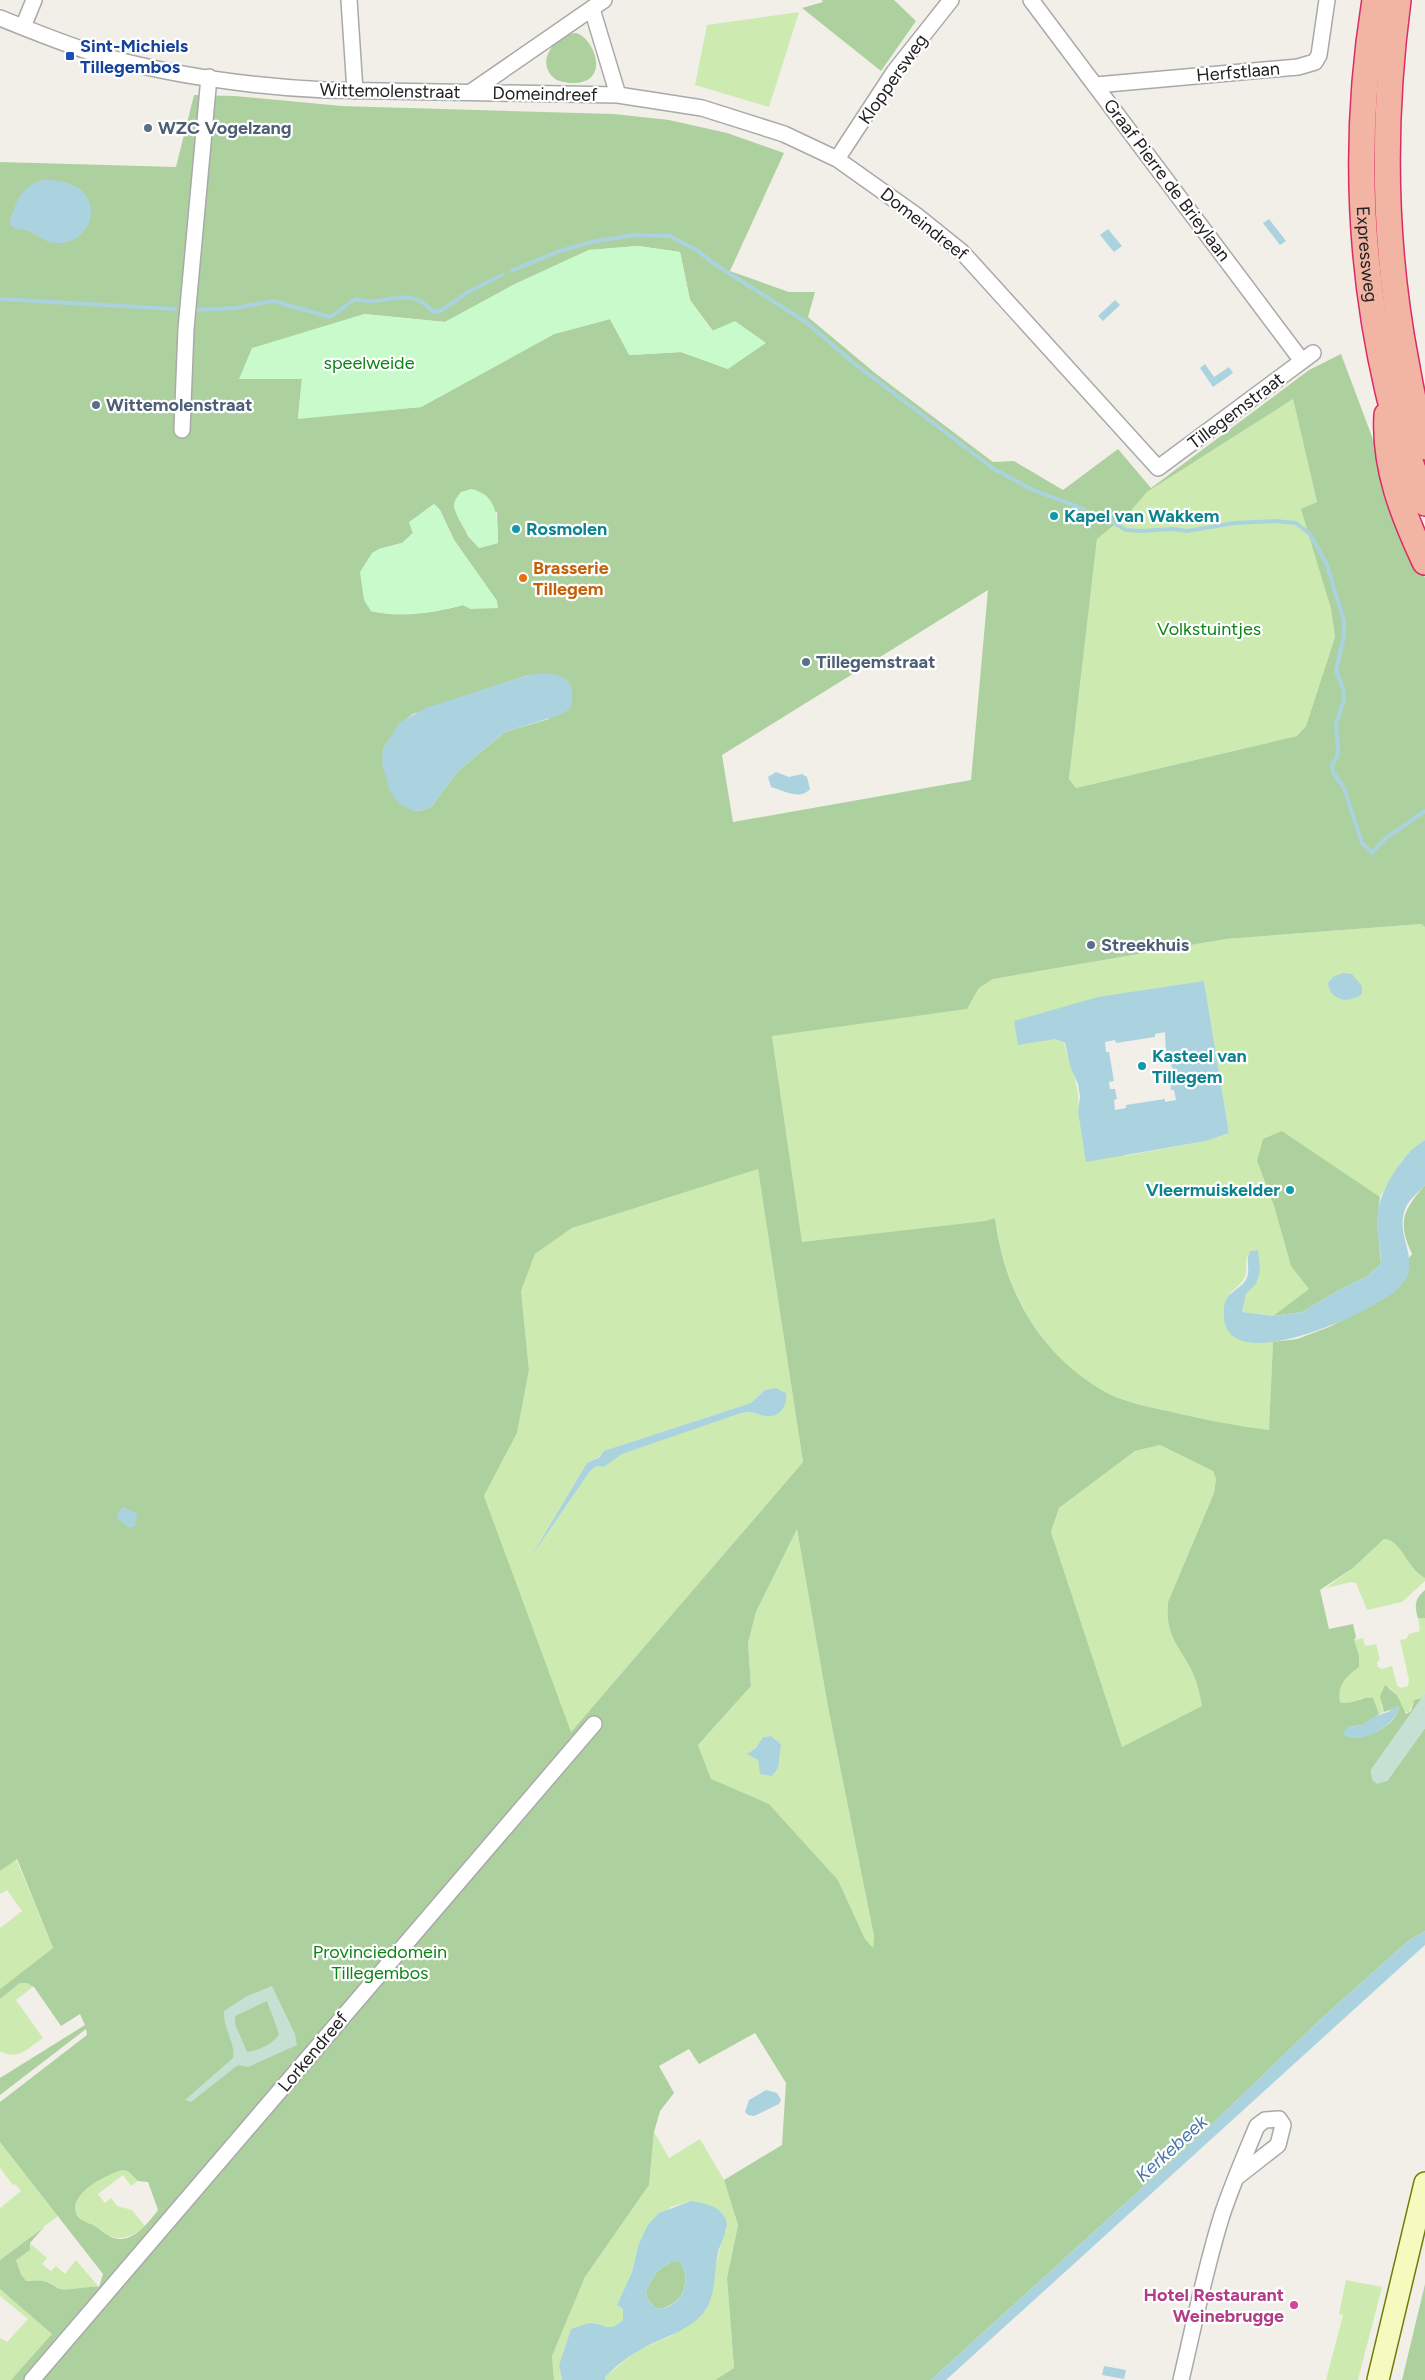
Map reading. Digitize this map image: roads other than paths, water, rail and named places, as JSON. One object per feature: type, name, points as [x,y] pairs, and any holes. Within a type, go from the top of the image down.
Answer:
[{"type":"highway","name":"Expressweg","points":[[1375,0],[1370,32],[1363,114],[1361,196],[1368,280],[1389,392],[1425,502]]},
{"type":"highway","name":"Expressweg","points":[[1398,0],[1389,101],[1386,188],[1393,280],[1401,335],[1425,446]]},
{"type":"highway","points":[[1401,335],[1425,383]]},
{"type":"highway","points":[[1389,392],[1387,422],[1390,465],[1394,483],[1425,562]]},
{"type":"main road","points":[[1378,2380],[1425,2182]]},
{"type":"street","points":[[23,27],[34,0]]},
{"type":"street","points":[[349,0],[355,91]]},
{"type":"street","name":"Kloppersweg","points":[[837,159],[894,72],[951,0]]},
{"type":"street","name":"Graaf Pierre de Brieylaan","points":[[1031,0],[1307,357]]},
{"type":"street","name":"Herfstlaan","points":[[1096,85],[1298,67],[1315,62],[1319,55],[1327,0]]},
{"type":"street","name":"Wittemolenstraat","points":[[0,18],[81,49],[128,62],[209,77],[295,89],[471,92],[598,4]]},
{"type":"street","name":"Domeindreef","points":[[598,4],[618,95]]},
{"type":"street","points":[[182,430],[184,361],[193,237],[209,77]]},
{"type":"street","name":"Domeindreef","points":[[471,92],[618,95],[681,104],[728,115],[784,134],[837,159],[928,224],[971,260],[1158,468]]},
{"type":"street","name":"Tillegemstraat","points":[[1158,468],[1307,357]]},
{"type":"street","name":"Lorkendreef","points":[[32,2380],[594,1724]]},
{"type":"street","points":[[1181,2380],[1219,2224],[1237,2177]]},
{"type":"water","points":[[45,179],[73,185],[88,198],[91,207],[91,217],[88,225],[75,239],[52,243],[28,231],[16,229],[10,225],[11,217],[21,194],[29,187]]},
{"type":"water","points":[[1269,219],[1286,241],[1280,245],[1263,223]]},
{"type":"water","points":[[1108,229],[1122,246],[1114,252],[1100,235]]},
{"type":"water","points":[[1115,300],[1120,305],[1103,321],[1098,316]]},
{"type":"water","points":[[1205,364],[1214,377],[1229,367],[1233,373],[1213,387],[1200,368]]},
{"type":"water","points":[[543,673],[559,676],[568,682],[572,693],[570,709],[560,715],[505,732],[458,771],[432,806],[424,810],[414,811],[399,804],[390,791],[382,764],[383,749],[400,722],[426,708],[528,675]]},
{"type":"water","points":[[776,772],[789,777],[802,774],[807,777],[810,789],[801,794],[796,794],[771,787],[768,777]]},
{"type":"water","points":[[1343,973],[1352,974],[1362,986],[1362,994],[1346,1000],[1332,994],[1328,983],[1333,977]]},
{"type":"water","points":[[1204,981],[1229,1133],[1206,1141],[1086,1162],[1078,1111],[1080,1097],[1078,1084],[1071,1069],[1065,1043],[1055,1039],[1018,1045],[1014,1021],[1098,997]],"holes":[[[1165,1032],[1166,1057],[1170,1056],[1173,1075],[1169,1076],[1171,1090],[1174,1090],[1176,1100],[1165,1102],[1165,1099],[1126,1105],[1126,1108],[1115,1110],[1114,1100],[1117,1099],[1115,1089],[1110,1089],[1109,1082],[1114,1081],[1109,1052],[1106,1052],[1105,1042],[1115,1040],[1116,1043],[1155,1037],[1155,1034]]]},
{"type":"water","points":[[1425,1140],[1425,1185],[1409,1202],[1403,1216],[1409,1267],[1407,1277],[1400,1287],[1364,1310],[1306,1334],[1276,1342],[1251,1343],[1232,1335],[1224,1318],[1224,1308],[1229,1295],[1246,1280],[1250,1251],[1258,1250],[1260,1271],[1256,1284],[1246,1294],[1242,1312],[1273,1316],[1302,1312],[1366,1277],[1381,1264],[1377,1221],[1381,1199],[1399,1165],[1416,1146]]},
{"type":"water","points":[[776,1388],[786,1393],[786,1402],[782,1410],[775,1415],[764,1416],[750,1412],[738,1414],[622,1454],[604,1467],[597,1466],[590,1471],[529,1560],[587,1463],[600,1457],[604,1451],[751,1403],[765,1390]]},
{"type":"water","points":[[124,1507],[137,1514],[135,1526],[130,1528],[117,1518],[119,1511]]},
{"type":"water","points":[[1397,1706],[1399,1707],[1397,1714],[1378,1731],[1361,1737],[1352,1738],[1345,1736],[1344,1732],[1348,1727],[1363,1725],[1375,1716],[1388,1712]]},
{"type":"water","points":[[771,1736],[781,1744],[778,1768],[772,1776],[760,1774],[758,1760],[747,1754],[756,1748],[763,1737]]},
{"type":"water","points":[[1425,1931],[1425,1945],[946,2380],[931,2380],[1208,2128],[1322,2018],[1408,1941]]},
{"type":"water","points":[[766,2090],[777,2093],[781,2100],[779,2104],[754,2116],[748,2115],[745,2112],[749,2100]]},
{"type":"water","points":[[691,2201],[716,2208],[724,2215],[727,2224],[719,2249],[712,2296],[706,2309],[701,2316],[687,2327],[645,2347],[629,2357],[605,2377],[605,2380],[562,2380],[559,2365],[571,2329],[590,2323],[610,2327],[623,2320],[623,2309],[617,2305],[632,2272],[638,2246],[647,2226],[659,2213]],"holes":[[[671,2262],[680,2262],[685,2278],[683,2293],[673,2304],[666,2308],[657,2309],[647,2299],[646,2291],[656,2272]]]},
{"type":"water","points":[[1104,2366],[1126,2370],[1124,2379],[1102,2375]]},
{"type":"waterway","points":[[591,242],[634,235],[670,236],[698,251],[713,263],[806,322],[855,364],[994,469],[1033,490],[1084,509]]},
{"type":"waterway","points":[[511,271],[557,252],[588,243]]},
{"type":"waterway","points":[[196,310],[235,308],[273,301],[330,317],[356,299],[372,301],[406,298],[422,302],[434,312],[442,310],[468,292],[502,275]]},
{"type":"waterway","points":[[0,299],[175,309]]},
{"type":"waterway","points":[[1107,519],[1126,530],[1141,531],[1173,529],[1187,531],[1234,523],[1275,521],[1296,523],[1310,534],[1327,565],[1344,621],[1344,636],[1336,671],[1343,688],[1344,700],[1336,724],[1338,749],[1337,757],[1332,765],[1333,772],[1344,788],[1362,843],[1372,853],[1386,838],[1425,811]]},
{"type":"place","name":"Sint-Michiels Tillegembos","points":[[70,56]]},
{"type":"place","name":"WZC Vogelzang","points":[[148,128]]},
{"type":"place","name":"Wittemolenstraat","points":[[96,405]]},
{"type":"place","name":"Kapel van Wakkem","points":[[1054,516]]},
{"type":"place","name":"Rosmolen","points":[[516,529]]},
{"type":"place","name":"Brasserie Tillegem","points":[[523,578]]},
{"type":"place","name":"Tillegemstraat","points":[[806,662]]},
{"type":"place","name":"Streekhuis","points":[[1091,945]]},
{"type":"place","name":"Kasteel van Tillegem","points":[[1142,1066]]},
{"type":"place","name":"Vleermuiskelder","points":[[1290,1190]]},
{"type":"place","name":"Hotel Restaurant Weinebrugge","points":[[1294,2305]]},
{"type":"park label","name":"speelweide","points":[[369,363]]},
{"type":"park label","name":"Volkstuintjes","points":[[1209,629]]},
{"type":"park label","name":"Provinciedomein Tillegembos","points":[[380,1962]]},
{"type":"water label","name":"Kerkebeek","points":[[1171,2148]]}]
